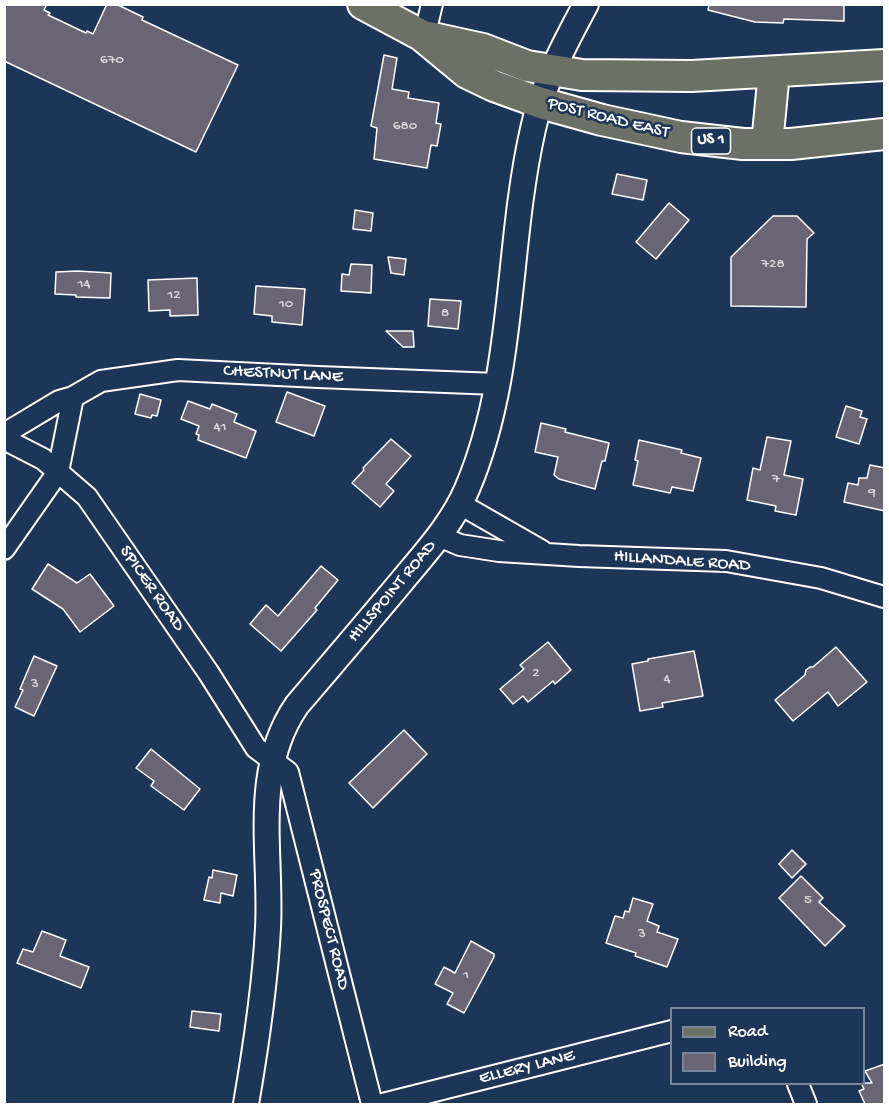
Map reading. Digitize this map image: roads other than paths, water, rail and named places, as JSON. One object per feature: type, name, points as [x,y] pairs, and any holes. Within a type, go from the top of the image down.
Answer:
[{"type":"main road","name":"POST ROAD EAST","points":[[363,4],[421,35],[467,73],[494,86],[541,103],[602,120],[681,137],[743,144],[818,141],[885,134]]},
{"type":"main road","name":"POST ROAD EAST","points":[[421,35],[483,49],[527,66],[582,75],[649,77],[885,65]]},
{"type":"main road","points":[[767,144],[774,72]]},
{"type":"street","points":[[421,35],[432,4]]},
{"type":"street","name":"HILLSPOINT ROAD","points":[[246,1104],[266,960],[269,889],[266,808],[283,728],[297,705],[439,536],[460,504],[480,454],[497,384],[511,295],[523,185],[533,128],[553,71],[586,4]]},
{"type":"street","name":"CHESTNUT LANE","points":[[4,434],[59,401],[73,397],[101,381],[178,370],[497,384]]},
{"type":"street","points":[[4,549],[58,471],[73,397]]},
{"type":"street","name":"SPICER ROAD","points":[[4,440],[44,459],[87,497],[208,672],[256,748],[274,762]]},
{"type":"street","name":"HILLANDALE ROAD","points":[[460,504],[547,554]]},
{"type":"street","name":"HILLANDALE ROAD","points":[[439,536],[470,547],[547,554],[726,561],[821,578],[885,597]]},
{"type":"street","name":"PROSPECT ROAD","points":[[274,762],[288,772],[372,1104]]},
{"type":"street","name":"ELLERY LANE","points":[[383,1104],[670,1032]]},
{"type":"street","points":[[799,1085],[806,1104]]}]
